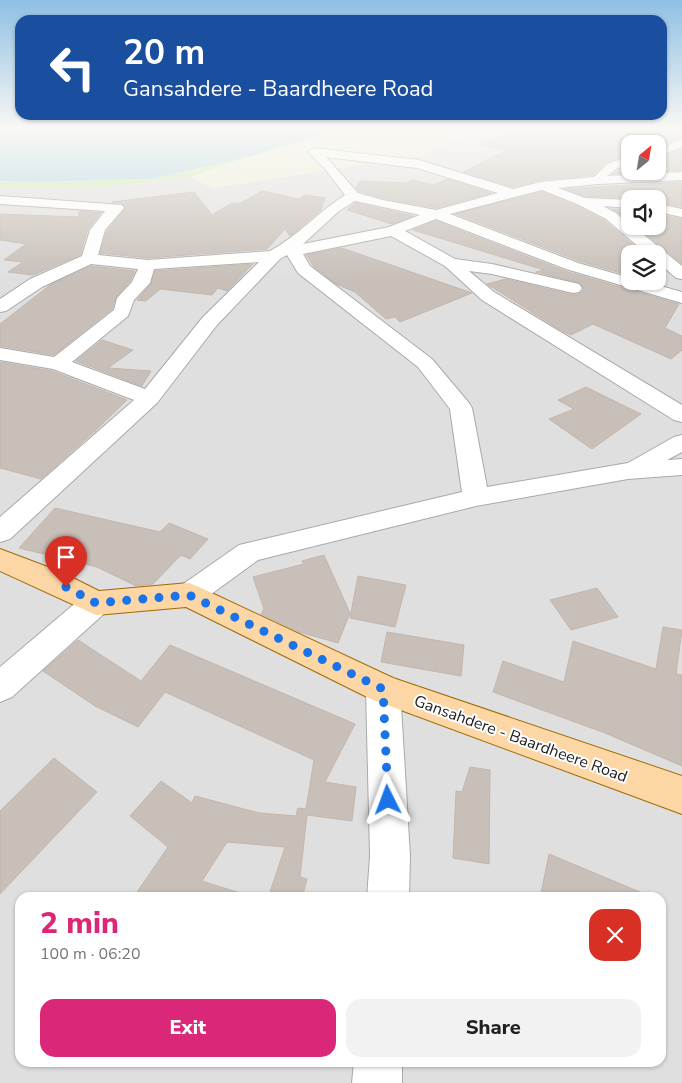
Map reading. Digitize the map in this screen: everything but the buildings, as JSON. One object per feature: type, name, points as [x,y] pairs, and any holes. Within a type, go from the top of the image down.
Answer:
[{"type":"main road","points":[[0,559],[51,580],[96,603],[189,595]]},
{"type":"main road","name":"Gansahdere - Baardheere Road","points":[[189,595],[383,689],[682,796]]},
{"type":"street","points":[[340,180],[354,196],[381,204],[436,214],[572,266],[682,298]]},
{"type":"street","points":[[468,180],[511,193]]},
{"type":"street","points":[[0,306],[36,283],[89,259],[148,265],[286,251],[394,231],[436,214],[540,186],[608,180]]},
{"type":"street","points":[[540,186],[582,200],[611,216],[646,245]]},
{"type":"street","points":[[0,532],[148,398],[210,321],[334,208],[354,196]]},
{"type":"street","points":[[0,200],[117,208],[105,217],[94,236],[89,259]]},
{"type":"street","points":[[582,200],[621,203]]},
{"type":"street","points":[[666,209],[682,212]]},
{"type":"street","points":[[394,231],[452,263],[488,296],[682,415]]},
{"type":"street","points":[[286,251],[304,269],[425,363],[461,408],[476,497]]},
{"type":"street","points":[[666,261],[682,274]]},
{"type":"street","points":[[452,263],[492,269],[573,288]]},
{"type":"street","points":[[58,364],[122,312],[126,298],[141,283],[148,265]]},
{"type":"street","points":[[0,354],[58,364],[148,398]]},
{"type":"street","points":[[628,471],[682,442]]},
{"type":"street","points":[[189,595],[249,552],[476,497],[628,471],[682,467]]},
{"type":"street","points":[[0,687],[96,603]]},
{"type":"street","points":[[383,689],[390,856],[388,892]]},
{"type":"street","points":[[377,1083],[378,1067]]},
{"type":"shaded area","points":[[169,180],[195,180],[213,188],[267,180],[682,180],[682,1083],[0,1083],[0,188],[97,188]]},
{"type":"green space","points":[[169,180],[97,188],[0,188],[0,181]]},
{"type":"green space","points":[[195,180],[267,180],[213,188]]},
{"type":"water","points":[[0,180],[129,180],[33,182]]},
{"type":"route","points":[[66,587],[96,603],[189,595],[383,689],[388,800]]}]
